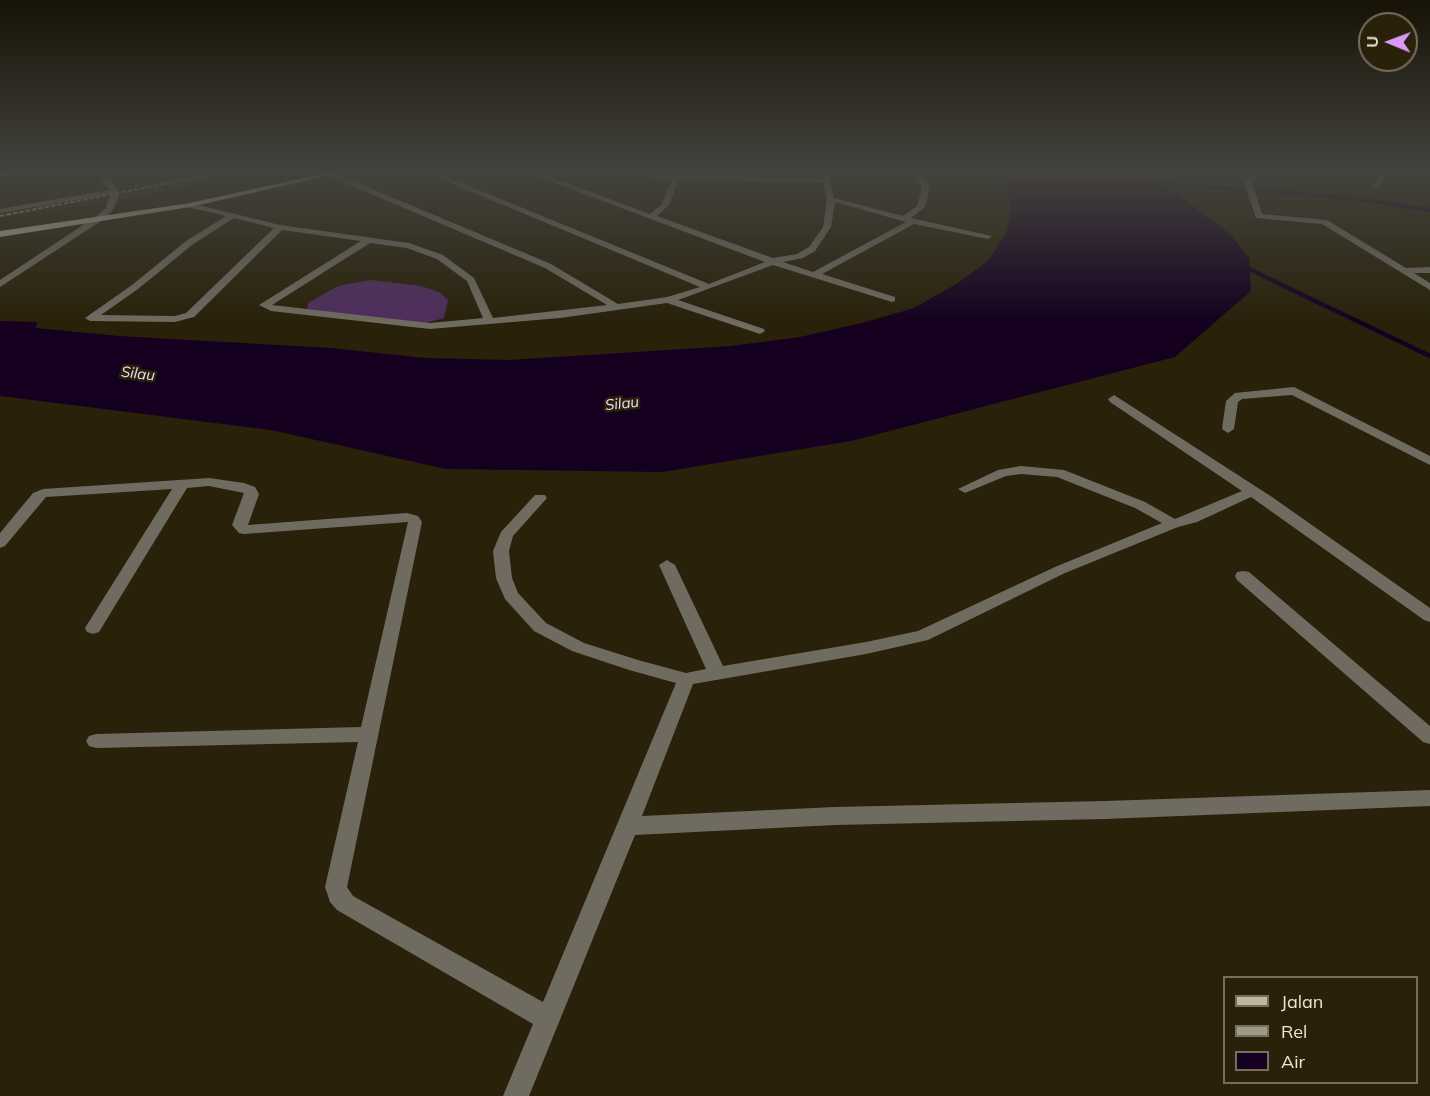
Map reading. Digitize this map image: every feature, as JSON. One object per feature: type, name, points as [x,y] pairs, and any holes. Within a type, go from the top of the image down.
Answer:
[{"type":"main road","points":[[0,234],[77,222]]},
{"type":"street","points":[[0,284],[93,222]]},
{"type":"street","points":[[222,222],[189,243],[135,287],[90,318],[175,319],[190,315],[280,227]]},
{"type":"street","points":[[259,222],[419,249],[440,257],[471,280],[489,321]]},
{"type":"street","points":[[445,222],[548,266],[618,308]]},
{"type":"street","points":[[551,222],[709,287]]},
{"type":"street","points":[[669,222],[814,275],[892,299]]},
{"type":"street","points":[[369,240],[264,305],[271,308],[430,326],[618,308],[668,300],[709,287],[774,261],[800,256],[812,249],[827,227],[828,222]]},
{"type":"street","points":[[814,275],[905,222]]},
{"type":"street","points":[[920,222],[988,236]]},
{"type":"street","points":[[1260,222],[1262,230]]},
{"type":"street","points":[[1324,222],[1430,287]]},
{"type":"street","points":[[1403,271],[1430,270]]},
{"type":"street","points":[[668,300],[760,332]]},
{"type":"street","points":[[1228,429],[1232,401],[1239,396],[1294,391],[1430,461]]},
{"type":"street","points":[[1114,399],[1267,500],[1430,616]]},
{"type":"street","points":[[965,489],[1003,473],[1021,470],[1059,473],[1140,505],[1173,524]]},
{"type":"street","points":[[0,543],[38,496],[43,493],[209,482],[250,490],[252,494],[239,525],[244,530],[406,517],[413,519],[415,522],[336,887],[338,895],[345,903],[548,1019]]},
{"type":"street","points":[[93,628],[182,484]]},
{"type":"street","points":[[540,498],[506,535],[501,551],[504,578],[511,595],[540,627],[578,647],[635,666],[686,679],[922,636],[1060,570],[1173,524],[1192,519],[1238,496],[1253,492]]},
{"type":"street","points":[[667,565],[717,673]]},
{"type":"street","points":[[1243,576],[1430,737]]},
{"type":"street","points":[[516,1096],[686,679]]},
{"type":"street","points":[[96,741],[368,734]]},
{"type":"street","points":[[628,826],[835,816],[1105,810],[1430,798]]},
{"type":"shaded area","points":[[371,280],[421,286],[439,292],[448,300],[444,318],[426,323],[307,309],[308,303],[338,286]]},
{"type":"water","name":"Silau","points":[[1009,222],[1214,222],[1231,235],[1249,258],[1251,291],[1175,357],[851,441],[662,472],[446,469],[271,430],[0,396],[0,321],[37,322],[36,328],[119,336],[331,348],[425,358],[509,360],[731,346],[800,337],[914,308],[958,283],[989,260],[1007,231]]},
{"type":"waterway","points":[[1243,266],[1260,274]]},
{"type":"waterway","points":[[1257,273],[1430,356]]}]
